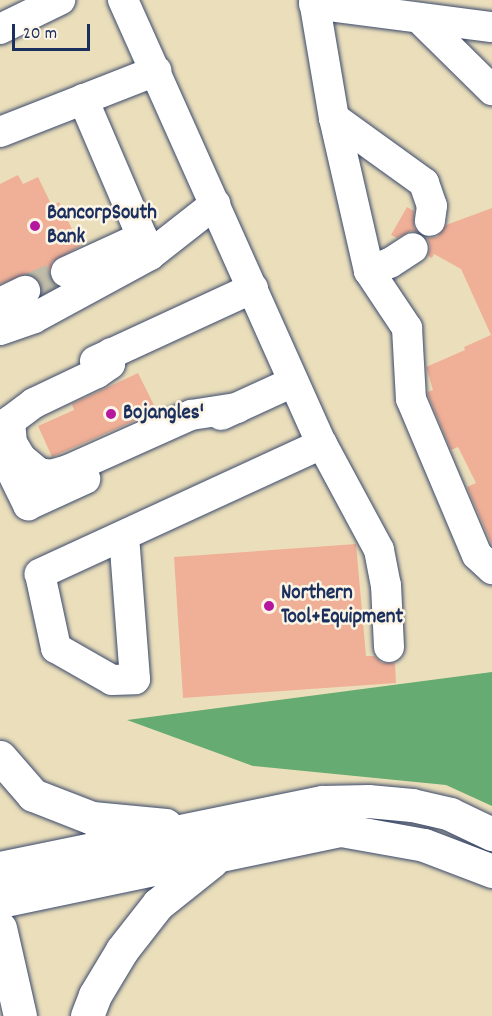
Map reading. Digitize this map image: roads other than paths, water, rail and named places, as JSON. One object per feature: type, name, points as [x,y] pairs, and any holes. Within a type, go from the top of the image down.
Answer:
[{"type":"main road","points":[[0,757],[33,795],[92,818],[201,828]]},
{"type":"main road","points":[[0,868],[322,802],[368,801],[412,805],[450,814],[492,834]]},
{"type":"main road","points":[[0,901],[217,858],[340,830],[424,845],[492,871]]},
{"type":"main road","points":[[87,1016],[95,995],[122,950],[158,904],[217,858]]},
{"type":"main road","points":[[0,928],[20,1016]]},
{"type":"street","points":[[0,29],[60,0]]},
{"type":"street","points":[[123,0],[293,382],[322,444],[379,550],[386,585],[389,647]]},
{"type":"street","points":[[492,27],[314,2],[334,118],[369,271],[407,328],[411,399],[477,555],[492,569]]},
{"type":"street","points":[[419,18],[492,90]]},
{"type":"street","points":[[0,132],[156,71]]},
{"type":"street","points":[[83,99],[146,246]]},
{"type":"street","points":[[334,118],[424,183],[432,207],[430,221]]},
{"type":"street","points":[[0,330],[34,318],[215,204]]},
{"type":"street","points":[[66,272],[146,246]]},
{"type":"street","points":[[369,271],[390,263],[413,248]]},
{"type":"street","points":[[0,412],[18,397],[253,288]]},
{"type":"street","points":[[111,353],[110,364],[97,373],[34,403],[10,421],[12,443],[21,458],[39,473],[51,475],[68,470],[191,415],[237,408]]},
{"type":"street","points":[[0,448],[28,505],[293,382]]},
{"type":"street","points":[[124,536],[135,679],[112,680],[56,648],[40,574],[322,444]]},
{"type":"tunnel","points":[[25,291],[66,272]]},
{"type":"place","name":"BancorpSouth Bank","points":[[35,226]]},
{"type":"place","name":"Bojangles'","points":[[111,414]]},
{"type":"place","name":"Northern Tool+Equipment","points":[[269,606]]}]
